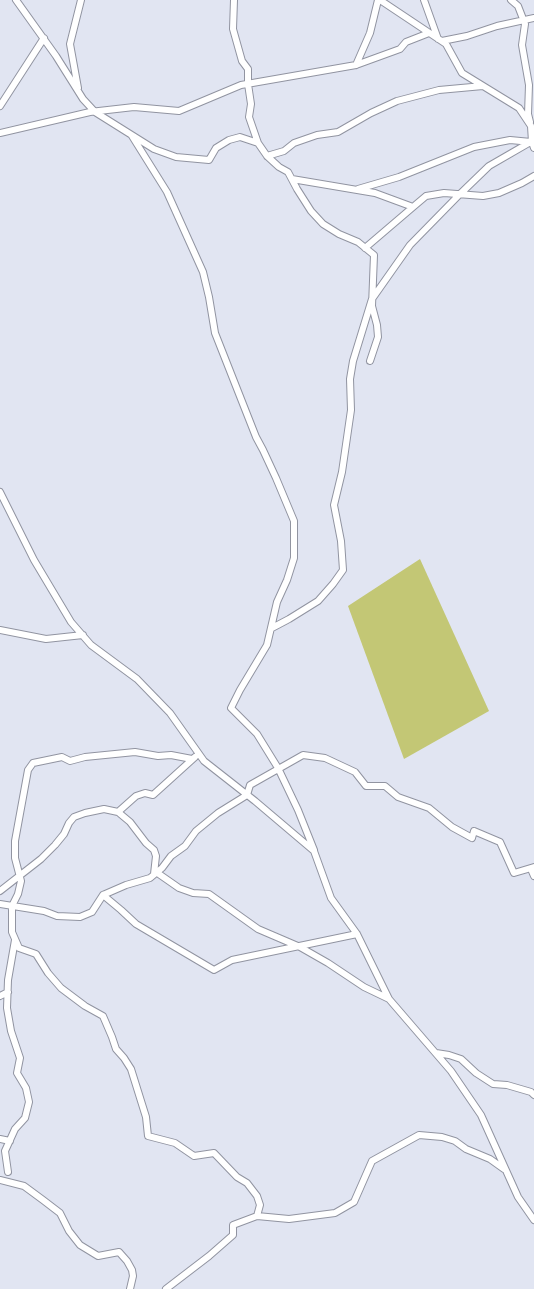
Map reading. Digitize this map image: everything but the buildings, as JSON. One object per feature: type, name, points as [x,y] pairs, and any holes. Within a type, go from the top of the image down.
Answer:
[{"type":"street","points":[[16,0],[44,38],[83,99],[95,112],[132,136],[154,149],[176,157],[209,160],[216,148],[229,140],[240,137],[258,143]]},
{"type":"street","points":[[79,93],[70,44],[81,0]]},
{"type":"street","points":[[234,0],[233,29],[242,61],[248,69],[248,84],[251,104],[249,117],[258,143],[279,167],[288,172],[311,211],[324,224],[339,234],[358,242],[374,255],[372,306],[377,325],[378,337],[370,361]]},
{"type":"street","points":[[380,1],[391,0]]},
{"type":"street","points":[[424,0],[440,40]]},
{"type":"street","points":[[511,0],[518,6],[525,24],[522,45],[530,85],[528,114],[533,143]]},
{"type":"street","points":[[356,65],[370,33],[380,1]]},
{"type":"street","points":[[380,1],[446,44],[462,73],[519,108],[531,126]]},
{"type":"street","points":[[440,40],[468,36],[497,26],[534,18]]},
{"type":"street","points":[[0,133],[95,112],[134,107],[179,112],[228,90],[248,84],[356,65],[400,50],[406,42],[429,33]]},
{"type":"street","points":[[0,106],[44,38]]},
{"type":"street","points":[[268,156],[284,151],[294,143],[317,135],[338,132],[371,113],[397,101],[439,90],[483,86]]},
{"type":"street","points":[[132,136],[167,192],[203,272],[215,333],[256,437],[294,521],[294,558],[287,580],[277,602],[267,645],[240,690],[232,708],[257,734],[278,768],[298,810],[331,898],[358,934],[389,999],[451,1071],[481,1115],[518,1197],[534,1220]]},
{"type":"street","points":[[357,189],[399,177],[474,147],[510,140],[533,143]]},
{"type":"street","points":[[272,628],[290,619],[318,601],[343,570],[341,541],[334,505],[342,472],[350,418],[350,379],[353,361],[372,299],[410,245],[459,195],[489,166],[533,143]]},
{"type":"street","points":[[365,248],[426,196],[444,193],[483,196],[499,193],[534,176]]},
{"type":"street","points":[[292,179],[375,193],[413,207]]},
{"type":"street","points":[[0,492],[34,560],[71,622],[91,644],[137,679],[170,713],[204,761],[314,851]]},
{"type":"street","points":[[0,630],[46,639],[83,635]]},
{"type":"street","points":[[192,759],[171,755],[158,756],[135,752],[85,757],[70,761],[62,757],[33,763],[28,770],[15,841],[15,858],[21,881],[18,894],[12,906],[12,932],[19,948],[36,954],[48,973],[62,988],[85,1006],[103,1016],[116,1049],[131,1069],[146,1117],[148,1136],[175,1143],[194,1156],[214,1153],[237,1177],[247,1183],[257,1196],[260,1205],[257,1216]]},
{"type":"street","points":[[118,812],[136,796],[144,793],[153,795],[199,753]]},
{"type":"street","points":[[0,904],[44,911],[57,916],[80,917],[92,912],[103,895],[126,885],[150,878],[162,868],[171,856],[185,846],[202,826],[218,813],[247,795],[250,785],[303,755],[325,758],[355,772],[366,786],[385,786],[398,797],[429,808],[452,827],[472,838],[474,831],[500,842],[514,873],[533,867]]},
{"type":"street","points":[[0,891],[41,859],[64,834],[69,823],[74,818],[85,813],[104,809],[118,812],[130,822],[146,843],[154,850],[156,856],[155,873]]},
{"type":"street","points":[[533,867],[534,876]]},
{"type":"street","points":[[512,878],[533,867]]},
{"type":"street","points":[[155,873],[179,888],[192,893],[209,894],[258,929],[300,947],[328,963],[364,987],[389,999]]},
{"type":"street","points":[[103,895],[136,924],[214,970],[232,960],[358,934]]},
{"type":"street","points":[[8,1172],[5,1151],[15,1128],[25,1118],[28,1102],[26,1088],[17,1073],[20,1058],[11,1031],[8,1008],[8,980],[15,939]]},
{"type":"street","points":[[0,996],[8,992]]},
{"type":"street","points":[[436,1053],[449,1055],[460,1059],[476,1073],[493,1084],[507,1085],[531,1092],[534,1095]]},
{"type":"street","points":[[166,1289],[209,1256],[233,1235],[234,1225],[257,1216],[289,1219],[335,1214],[354,1202],[372,1161],[419,1135],[442,1137],[455,1141],[466,1149],[490,1159],[505,1170]]},
{"type":"street","points":[[0,1139],[10,1141]]},
{"type":"street","points":[[0,1180],[24,1186],[60,1213],[69,1231],[80,1244],[98,1256],[119,1252],[127,1260],[132,1270],[133,1276],[130,1289]]},
{"type":"green space","points":[[420,559],[489,711],[404,759],[348,606]]}]
